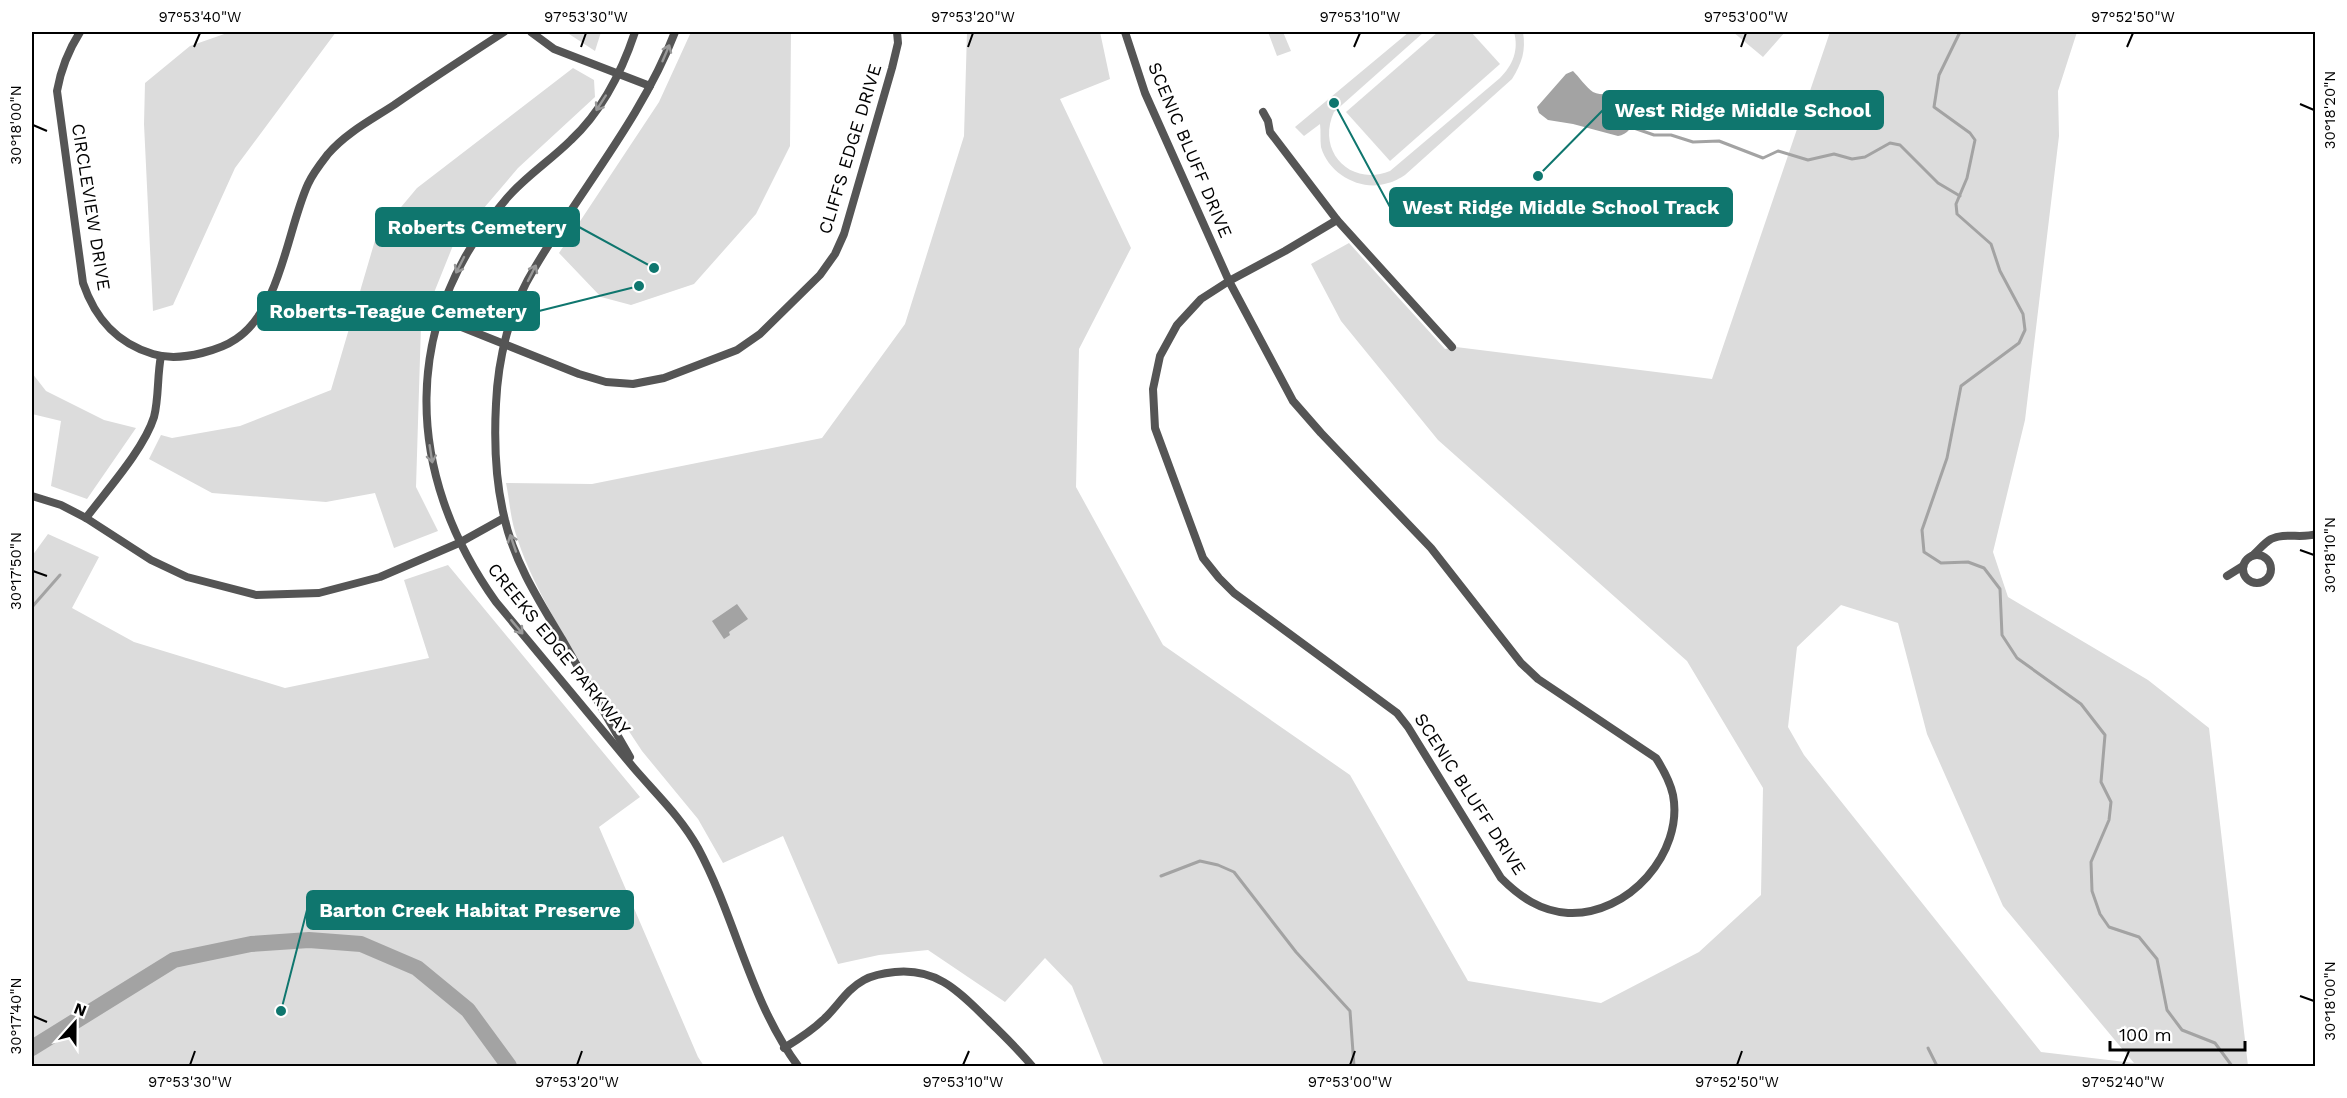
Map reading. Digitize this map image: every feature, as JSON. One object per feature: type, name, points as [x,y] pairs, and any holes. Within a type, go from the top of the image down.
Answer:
[{"type":"street","name":"CIRCLEVIEW DRIVE","points":[[80,32],[66,56],[60,72],[57,91],[83,283],[90,303],[107,328],[122,340],[161,356],[187,357],[218,349],[237,339],[264,307],[308,184],[328,154],[343,139],[504,32]]},
{"type":"street","points":[[531,32],[554,49],[650,86]]},
{"type":"street","name":"CREEKS EDGE PARKWAY","points":[[635,32],[617,74],[591,118],[572,139],[509,195],[467,252],[450,285],[431,352],[427,422],[431,458],[441,498],[459,543],[475,572],[496,602],[680,819],[698,848],[757,993],[784,1048],[798,1066]]},
{"type":"street","name":"CREEKS EDGE PARKWAY","points":[[643,778],[539,601],[518,560],[504,518],[495,463],[497,383],[504,345],[532,272],[625,129],[665,58],[675,32]]},
{"type":"street","name":"CLIFFS EDGE DRIVE","points":[[439,318],[579,374],[606,382],[633,384],[664,378],[737,350],[760,334],[820,275],[835,254],[844,234],[892,68],[898,43],[897,32]]},
{"type":"street","name":"SCENIC BLUFF DRIVE","points":[[1125,32],[1144,93],[1229,281],[1293,401],[1431,548],[1521,663],[1538,679],[1656,758],[1668,778],[1675,812],[1673,831],[1658,864],[1643,882],[1610,904],[1589,911],[1568,913],[1540,907],[1518,895],[1501,878],[1408,727],[1396,713],[1234,593],[1218,578],[1203,558],[1155,428],[1153,389],[1160,356],[1177,325],[1201,299],[1229,281],[1337,220]]},
{"type":"street","points":[[1263,112],[1270,132],[1337,220],[1452,347]]},
{"type":"street","points":[[86,518],[147,434],[154,414],[161,356]]},
{"type":"street","points":[[32,496],[86,518],[151,561],[188,578],[256,595],[319,593],[380,577],[459,543],[504,518]]},
{"type":"street","points":[[2227,576],[2243,566],[2270,539],[2316,534]]},
{"type":"street","points":[[2243,566],[2244,574],[2249,581],[2258,584],[2266,580],[2271,572],[2269,562],[2262,556],[2252,556]]},
{"type":"street","points":[[784,1048],[805,1035],[825,1018],[846,994],[864,980],[884,973],[910,971],[932,975],[955,989],[1020,1051],[1032,1066]]},
{"type":"shaded area","points":[[230,32],[336,32],[235,168],[173,305],[153,311],[144,124],[145,83],[190,46]]},
{"type":"shaded area","points":[[566,32],[601,32],[595,51]]},
{"type":"shaded area","points":[[691,32],[791,32],[790,146],[756,214],[694,284],[631,305],[601,297],[559,253],[659,102]]},
{"type":"shaded area","points":[[967,32],[1100,32],[1110,79],[1060,99],[1131,248],[1079,349],[1076,487],[1163,645],[1350,775],[1468,981],[1601,1003],[1699,952],[1761,895],[1763,788],[1687,661],[1438,440],[1341,321],[1311,264],[1349,243],[1445,349],[1456,347],[1712,379],[1830,32],[2077,32],[2058,91],[2059,136],[2025,420],[1993,552],[2008,597],[2148,680],[2209,728],[2248,1066],[1104,1066],[1072,986],[1045,958],[1005,1002],[928,950],[879,955],[838,964],[783,836],[723,863],[698,819],[642,751],[601,689],[598,691],[551,612],[530,571],[511,517],[506,483],[592,484],[822,438],[905,324],[964,136]],"holes":[[[1841,605],[1898,623],[1927,734],[2003,906],[2134,1063],[2041,1052],[1804,755],[1788,727],[1797,647]]]},
{"type":"shaded area","points":[[1268,32],[1283,32],[1291,51],[1277,56]]},
{"type":"shaded area","points":[[1409,32],[1424,32],[1334,112],[1330,126],[1333,152],[1350,170],[1375,175],[1390,171],[1505,73],[1515,51],[1514,32],[1523,32],[1521,62],[1512,79],[1405,175],[1392,182],[1378,185],[1357,183],[1339,173],[1325,157],[1321,147],[1320,124],[1304,136],[1295,127]]},
{"type":"shaded area","points":[[1438,32],[1471,32],[1500,64],[1390,161],[1346,112]]},
{"type":"shaded area","points":[[1733,32],[1785,32],[1763,57]]},
{"type":"shaded area","points":[[573,68],[594,80],[595,97],[518,168],[454,243],[421,325],[416,487],[438,531],[394,548],[375,493],[326,502],[212,493],[149,459],[161,435],[172,438],[240,426],[331,390],[376,237],[417,188]]},
{"type":"shaded area","points":[[1573,71],[1593,92],[1622,97],[1628,101],[1634,112],[1633,124],[1629,130],[1618,136],[1548,120],[1539,113],[1537,107],[1566,74]]},
{"type":"shaded area","points":[[32,373],[46,391],[104,420],[136,428],[87,499],[51,486],[61,421],[32,414]]},
{"type":"shaded area","points":[[48,534],[99,557],[72,608],[134,642],[285,688],[429,658],[404,580],[448,565],[640,797],[599,827],[698,1057],[704,1066],[32,1066],[32,556]]},
{"type":"shaded area","points":[[737,604],[748,619],[729,632],[730,635],[724,639],[712,621]]},
{"type":"waterway","points":[[1960,32],[1939,75],[1934,107],[1970,133],[1975,140],[1967,178],[1956,204],[1957,214],[1991,244],[2000,271],[2023,314],[2025,330],[2019,343],[1961,386],[1947,458],[1922,530],[1924,552],[1941,563],[1968,562],[1984,568],[2000,589],[2002,635],[2017,658],[2081,704],[2105,735],[2101,782],[2111,802],[2109,820],[2091,862],[2092,891],[2100,914],[2109,927],[2139,937],[2157,959],[2167,1010],[2182,1030],[2215,1043],[2232,1066]]},
{"type":"waterway","points":[[1631,127],[1654,135],[1671,135],[1693,142],[1719,141],[1763,158],[1778,151],[1808,160],[1834,154],[1852,159],[1865,157],[1890,143],[1900,145],[1938,183],[1960,196]]},
{"type":"waterway","points":[[32,607],[60,575]]},
{"type":"waterway","points":[[1161,876],[1200,861],[1234,872],[1296,952],[1350,1011],[1354,1066]]},
{"type":"waterway","points":[[32,1048],[174,960],[251,944],[309,940],[361,944],[417,968],[468,1010],[509,1066]]},
{"type":"waterway","points":[[1928,1048],[1937,1066]]},
{"type":"place","name":"West Ridge Middle School Track","points":[[1334,103]]},
{"type":"place","name":"West Ridge Middle School","points":[[1538,176]]},
{"type":"place","name":"Roberts Cemetery","points":[[654,268]]},
{"type":"place","name":"Roberts-Teague Cemetery","points":[[639,286]]},
{"type":"place","name":"Barton Creek Habitat Preserve","points":[[281,1011]]}]
